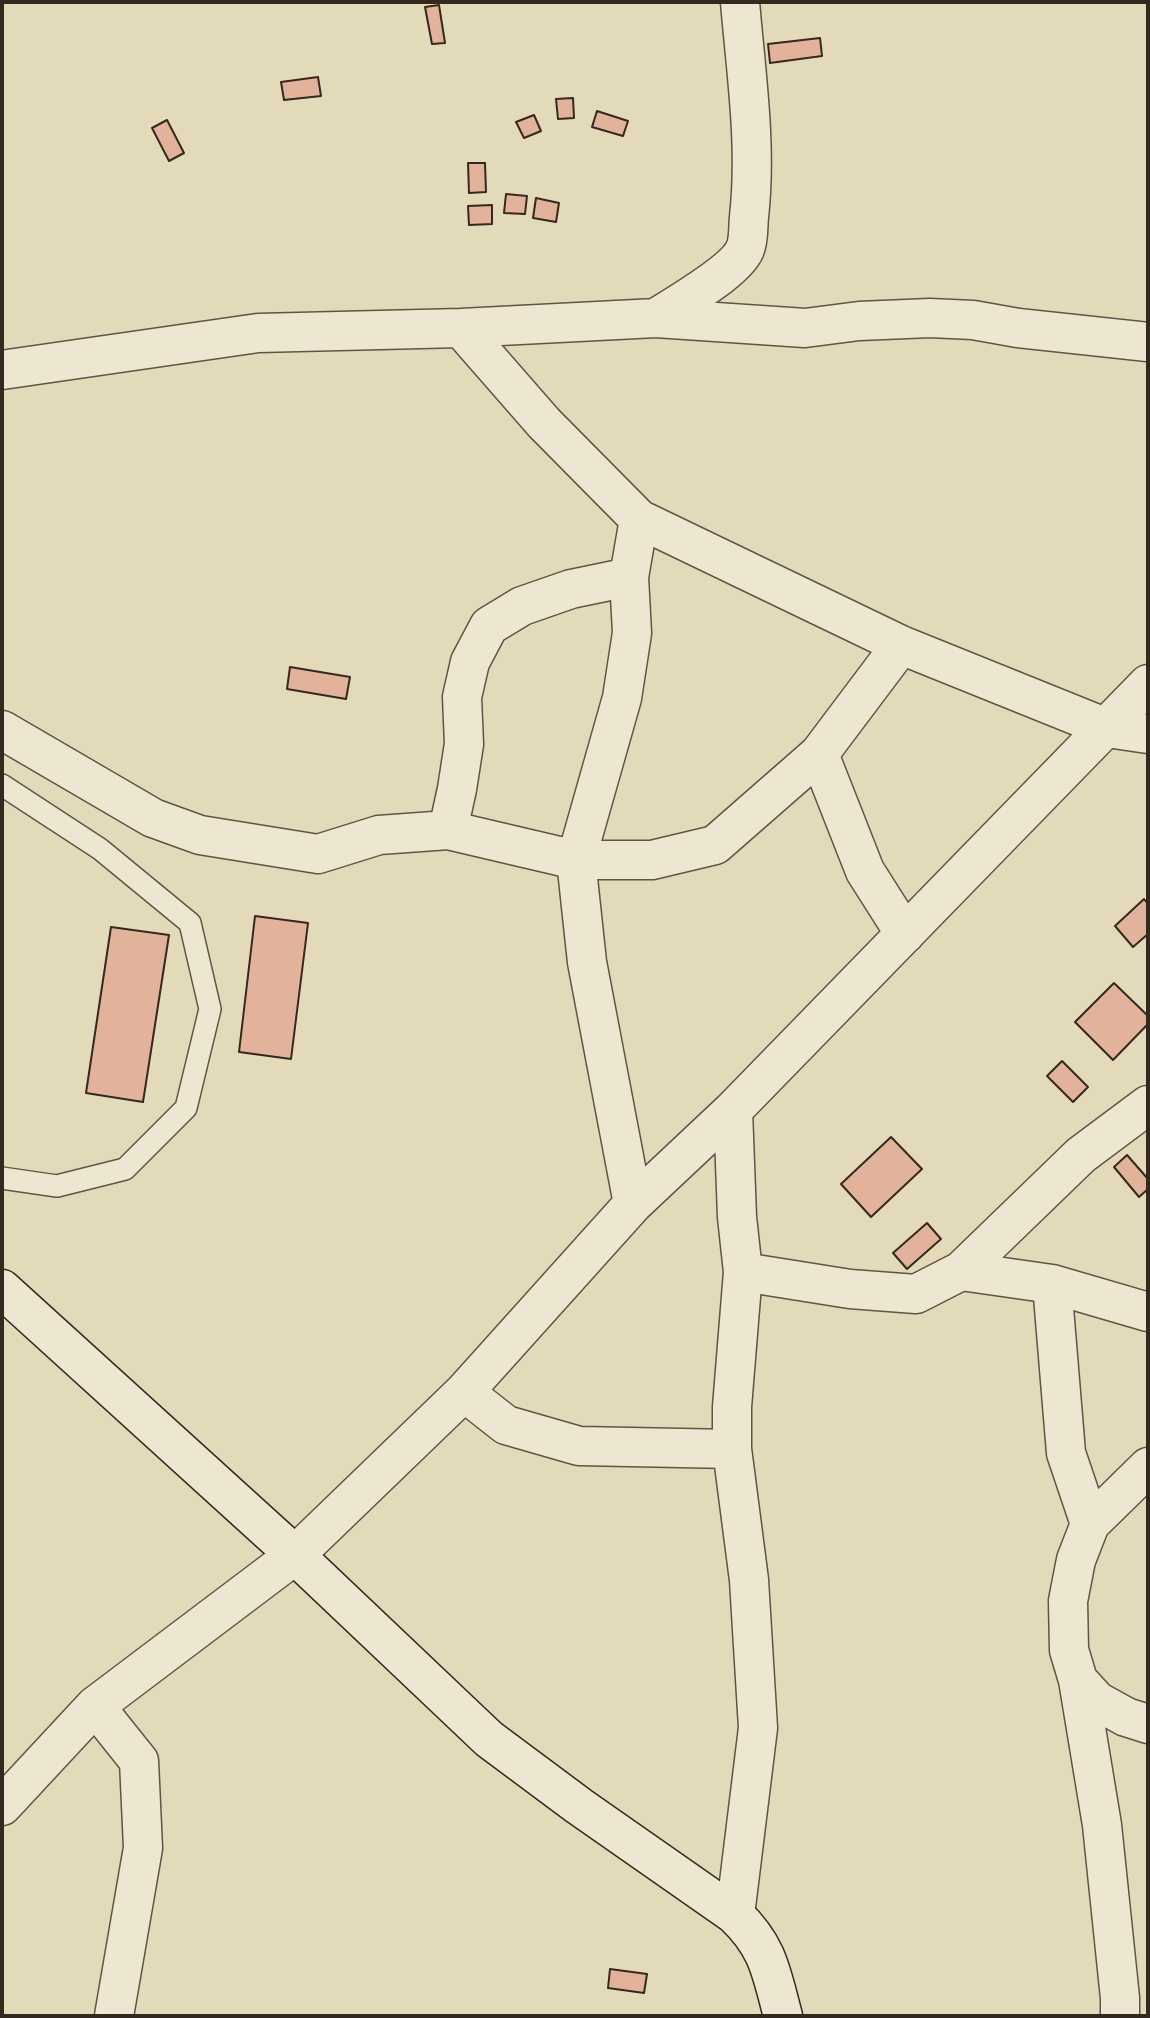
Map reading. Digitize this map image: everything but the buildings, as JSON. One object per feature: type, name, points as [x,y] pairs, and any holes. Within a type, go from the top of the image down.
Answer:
[{"type":"street","points":[[656,318],[705,286],[728,268],[745,249],[751,198],[752,145],[740,2]]},
{"type":"street","points":[[2,370],[258,333],[461,328],[656,318],[805,328],[859,321],[930,318],[973,320],[1018,328],[1148,342]]},
{"type":"street","points":[[461,328],[544,423],[639,519],[901,645],[1107,728],[1148,734]]},
{"type":"street","points":[[633,1204],[587,962],[576,860],[622,698],[632,633],[629,577],[639,519]]},
{"type":"street","points":[[447,830],[464,744],[462,697],[470,662],[489,626],[522,606],[571,589],[629,577]]},
{"type":"street","points":[[2,730],[153,818],[200,835],[318,854],[379,835],[447,830],[576,860],[652,860],[715,845],[819,754],[901,645]]},
{"type":"street","points":[[2,1806],[95,1706],[295,1555],[464,1392],[633,1204],[733,1110],[1148,684]]},
{"type":"street","points":[[819,754],[865,871],[905,934]]},
{"type":"street","points":[[743,1272],[850,1289],[916,1294],[961,1271],[1081,1155],[1148,1105]]},
{"type":"street","points":[[733,1110],[737,1217],[743,1272],[732,1407],[732,1449],[749,1580],[758,1728],[735,1915]]},
{"type":"street","points":[[961,1271],[1052,1284],[1148,1312]]},
{"type":"street","points":[[1052,1284],[1066,1453],[1090,1524]]},
{"type":"street","points":[[2,1289],[295,1555],[489,1739],[579,1806],[735,1915],[754,1933],[767,1958],[783,2016]]},
{"type":"street","points":[[464,1392],[506,1425],[579,1446],[732,1449]]},
{"type":"street","points":[[1129,2006],[1078,1679],[1069,1650],[1068,1601],[1076,1560],[1090,1524],[1148,1467]]},
{"type":"street","points":[[1078,1679],[1097,1701],[1126,1717],[1148,1724]]},
{"type":"street","points":[[95,1706],[139,1761],[144,1848],[114,2016]]},
{"type":"lane","points":[[2,785],[100,849],[190,923],[210,1009],[186,1108],[125,1169],[57,1186],[2,1178]]}]
